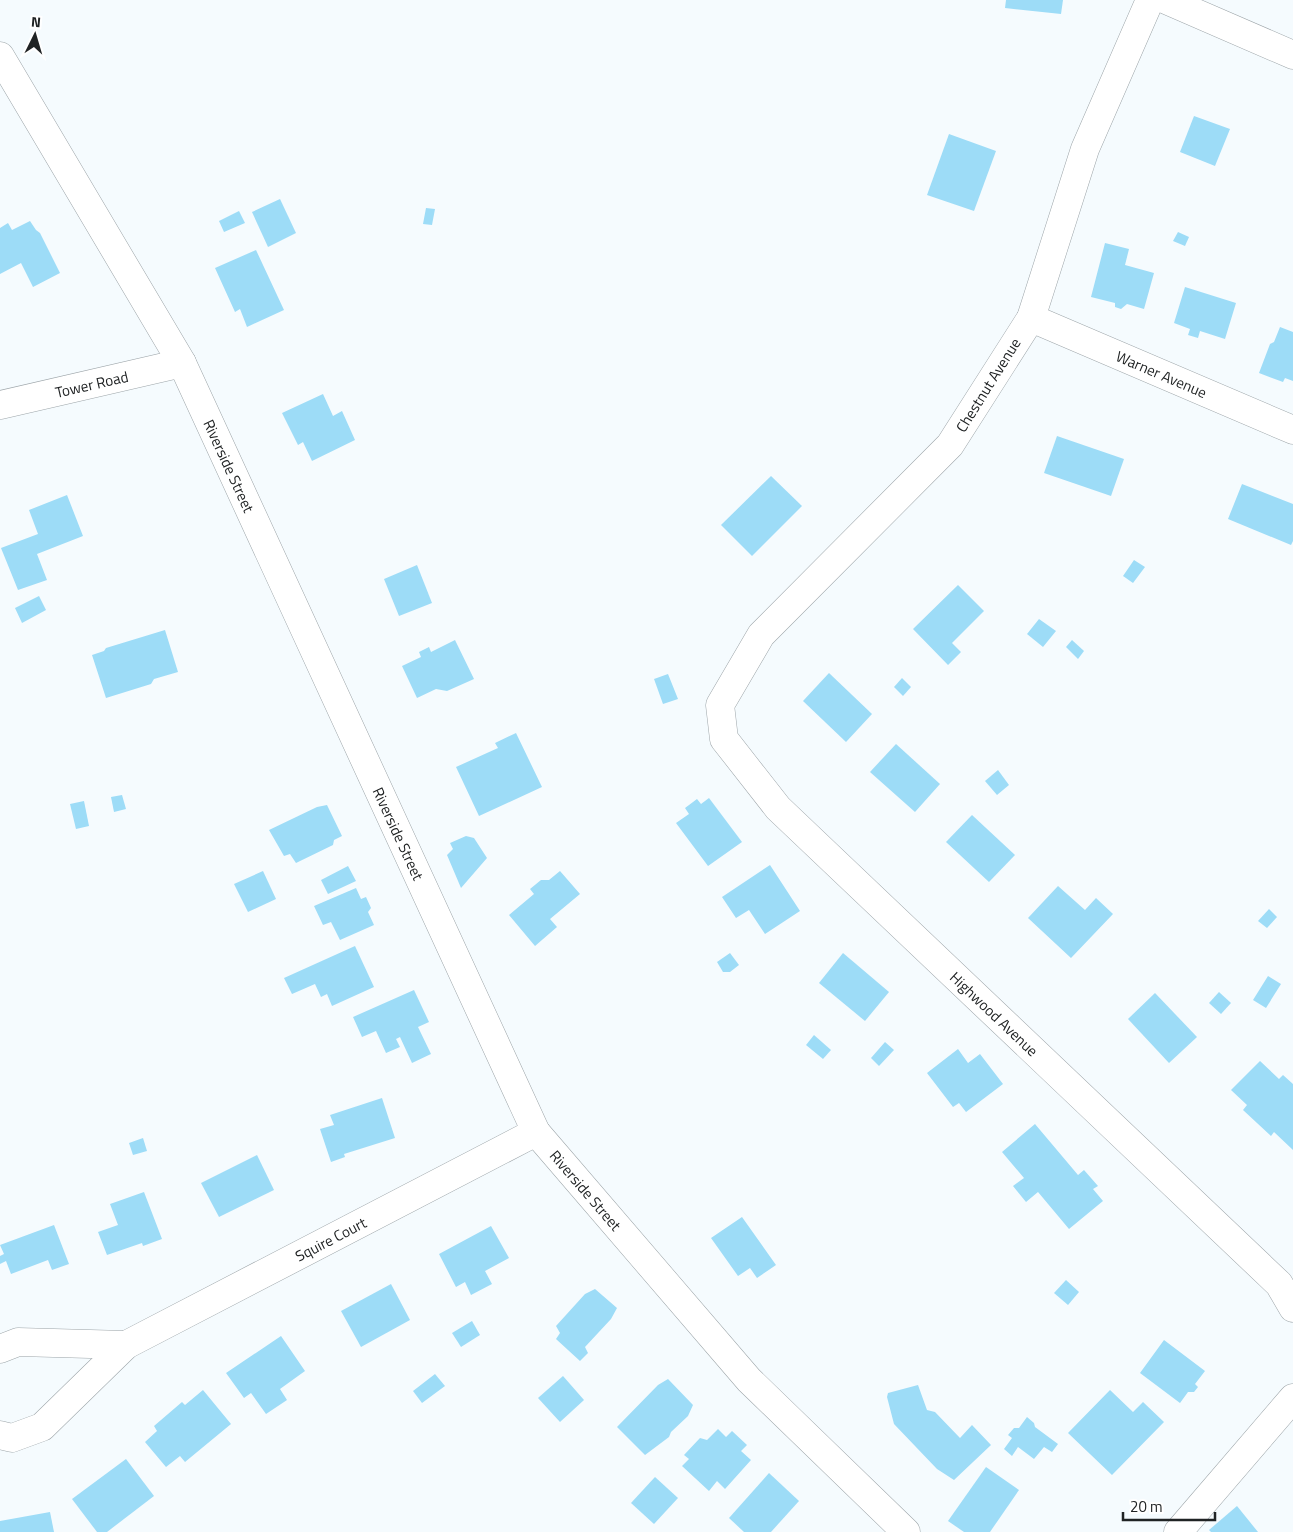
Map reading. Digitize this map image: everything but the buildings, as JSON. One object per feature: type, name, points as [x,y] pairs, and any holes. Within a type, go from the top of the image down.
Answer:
[{"type":"street","name":"Chestnut Avenue","points":[[720,705],[762,635],[950,444],[1031,318],[1085,149],[1150,0]]},
{"type":"street","points":[[1166,0],[1293,56]]},
{"type":"street","name":"Riverside Street","points":[[0,56],[182,363],[536,1132],[750,1380],[906,1532]]},
{"type":"street","name":"Warner Avenue","points":[[1031,318],[1293,430]]},
{"type":"street","name":"Tower Road","points":[[0,405],[182,363]]},
{"type":"street","name":"Highwood Avenue","points":[[720,705],[724,738],[778,808],[1279,1284],[1293,1308]]},
{"type":"street","name":"Squire Court","points":[[0,1435],[12,1438],[42,1427],[126,1345],[536,1132]]},
{"type":"street","name":"Squire Court","points":[[0,1349],[18,1342],[126,1345]]},
{"type":"street","points":[[1178,1532],[1293,1398]]}]
